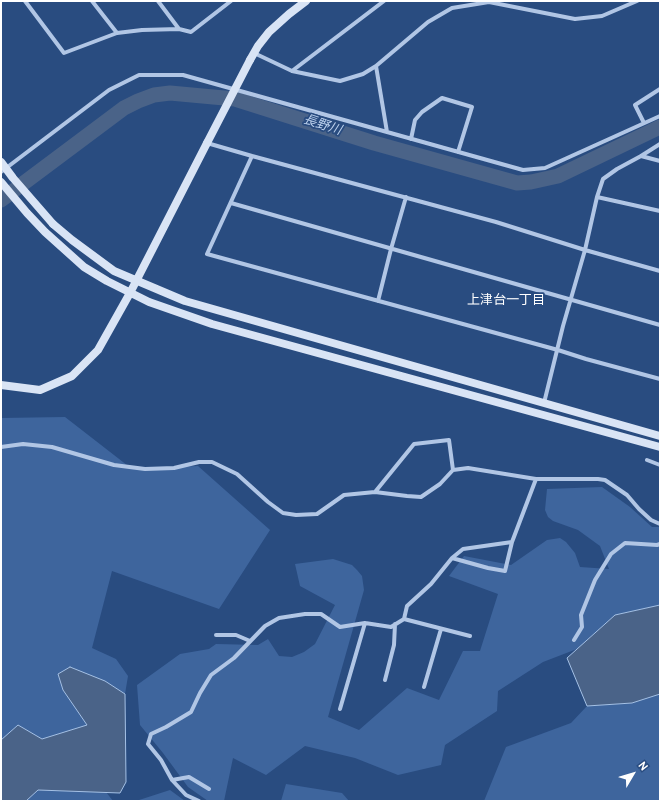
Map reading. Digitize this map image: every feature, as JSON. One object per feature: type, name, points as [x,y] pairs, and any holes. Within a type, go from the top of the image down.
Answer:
[{"type":"street","points":[[25,1],[64,52],[117,33],[142,30],[179,29],[191,32],[224,3],[231,1]]},
{"type":"street","points":[[92,1],[117,33]]},
{"type":"street","points":[[158,1],[179,29]]},
{"type":"street","points":[[1,385],[40,390],[72,376],[98,350],[130,293],[252,56],[263,39],[278,23],[306,1]]},
{"type":"street","points":[[292,71],[384,1]]},
{"type":"street","points":[[252,56],[292,71],[340,81],[363,74],[376,66],[428,22],[452,8],[492,2],[575,19],[602,16],[637,1]]},
{"type":"street","points":[[376,66],[387,132]]},
{"type":"street","points":[[1,172],[109,90],[139,75],[183,75],[523,170],[545,168],[660,116]]},
{"type":"street","points":[[644,123],[635,105],[660,89]]},
{"type":"street","points":[[411,139],[415,120],[422,112],[442,98],[472,107],[458,152]]},
{"type":"street","points":[[207,143],[496,222],[585,250],[660,271]]},
{"type":"street","points":[[544,403],[585,250],[597,197],[603,179],[660,144]]},
{"type":"street","points":[[252,156],[207,254],[660,379]]},
{"type":"street","points":[[641,156],[660,161]]},
{"type":"street","points":[[1,162],[53,224],[92,256],[114,271],[136,281],[185,301],[660,436]]},
{"type":"street","points":[[1,182],[45,232],[84,267],[107,281],[149,302],[212,324],[660,447]]},
{"type":"street","points":[[378,301],[406,197]]},
{"type":"street","points":[[597,197],[660,211]]},
{"type":"street","points":[[231,203],[660,325]]},
{"type":"street","points":[[375,492],[414,444],[449,440],[453,470]]},
{"type":"street","points":[[1,446],[23,444],[52,448],[114,465],[145,469],[174,468],[199,462],[212,462],[237,474],[268,502],[283,513],[296,515],[317,514],[344,495],[375,492],[421,497],[440,484],[453,470],[468,468],[536,479],[598,479],[605,480],[627,495],[639,509],[652,520],[660,524]]},
{"type":"street","points":[[647,460],[660,465]]},
{"type":"street","points":[[452,558],[505,571],[512,542],[536,479]]},
{"type":"street","points":[[199,801],[186,795],[172,780],[161,760],[148,744],[151,734],[191,712],[200,692],[211,675],[234,658],[265,626],[279,618],[305,614],[320,614],[340,626],[365,623],[391,628],[404,619],[407,606],[431,584],[452,558],[463,549],[512,542]]},
{"type":"street","points":[[574,640],[582,628],[581,615],[595,580],[611,554],[625,543],[660,544]]},
{"type":"street","points":[[404,619],[470,636]]},
{"type":"street","points":[[340,709],[365,623]]},
{"type":"street","points":[[385,680],[394,645],[396,624]]},
{"type":"street","points":[[424,686],[441,628]]},
{"type":"street","points":[[216,635],[236,635],[250,641]]},
{"type":"street","points":[[172,780],[189,777],[209,789]]},
{"type":"shaded area","points":[[65,417],[132,469],[198,466],[270,530],[219,609],[112,571],[92,648],[116,659],[128,676],[125,694],[105,681],[58,674],[63,690],[87,725],[42,739],[18,725],[1,740],[1,418]]},
{"type":"shaded area","points":[[602,487],[630,507],[652,527],[660,527],[660,605],[615,615],[590,637],[582,647],[543,662],[498,691],[497,711],[445,745],[441,765],[398,775],[355,758],[305,746],[266,775],[233,758],[224,801],[208,801],[188,787],[140,725],[137,685],[180,654],[209,649],[216,644],[258,645],[268,639],[279,656],[292,657],[304,652],[315,644],[335,605],[300,586],[295,564],[333,559],[352,565],[357,570],[362,576],[364,590],[328,717],[359,730],[407,688],[439,700],[463,651],[480,651],[498,594],[449,576],[464,556],[511,565],[547,540],[560,538],[566,542],[575,553],[580,567],[609,569],[600,546],[578,530],[553,521],[548,517],[545,510],[547,489]]},
{"type":"shaded area","points":[[660,605],[660,694],[632,703],[587,706],[567,658],[615,615]]},
{"type":"shaded area","points":[[70,667],[105,681],[125,694],[126,782],[120,793],[38,790],[26,801],[1,801],[1,740],[18,725],[42,739],[87,725],[63,690],[58,674]]},
{"type":"shaded area","points":[[660,694],[660,801],[484,801],[506,747],[571,723],[587,706],[632,703]]},
{"type":"shaded area","points":[[286,784],[342,793],[349,801],[281,801]]},
{"type":"shaded area","points":[[38,790],[106,792],[113,801],[26,801]]},
{"type":"shaded area","points":[[170,790],[185,801],[136,801]]},
{"type":"waterway","name":"長野川","points":[[1,200],[124,108],[154,95],[170,93],[235,99],[374,143],[517,183],[531,182],[558,176],[660,127]]},
{"type":"district","name":"上津台一丁目","points":[[506,301]]}]
